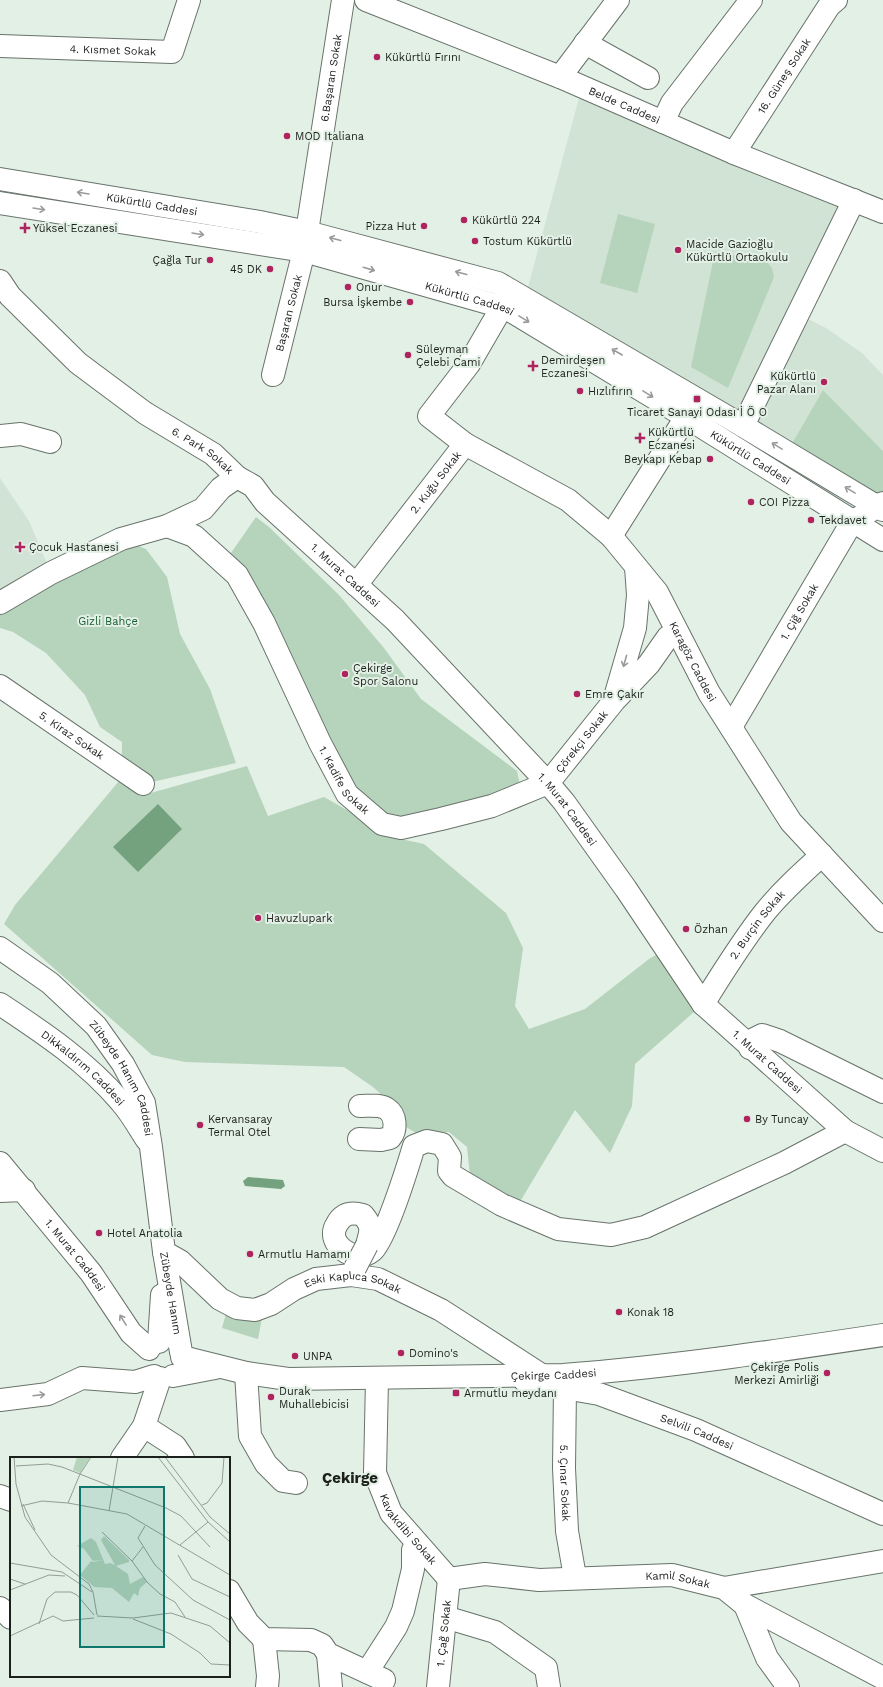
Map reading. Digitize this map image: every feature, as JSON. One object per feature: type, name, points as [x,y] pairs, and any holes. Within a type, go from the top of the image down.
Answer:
[{"type":"street","name":"4. Kısmet Sokak","points":[[0,48],[172,52],[189,0]]},
{"type":"street","name":"6.Başaran Sokak","points":[[306,241],[343,0]]},
{"type":"street","name":"Belde Caddesi","points":[[366,0],[560,77],[734,153],[883,212]]},
{"type":"street","points":[[560,77],[618,0]]},
{"type":"street","points":[[663,122],[672,104],[751,0]]},
{"type":"street","name":"16. Güneş Sokak","points":[[734,153],[829,6],[836,0]]},
{"type":"street","points":[[585,43],[648,78]]},
{"type":"street","name":"Kükürtlü Caddesi","points":[[0,179],[260,222],[306,241],[502,307],[686,417],[883,540]]},
{"type":"street","points":[[743,426],[854,200]]},
{"type":"street","name":"Kükürtlü Caddesi","points":[[0,203],[306,241],[498,283],[881,507]]},
{"type":"street","name":"Başaran Sokak","points":[[273,375],[306,241]]},
{"type":"street","name":"6. Park Sokak","points":[[0,281],[10,296],[78,364],[145,413],[213,454],[237,477],[221,488],[203,509],[167,526],[121,539],[51,573],[0,603]]},
{"type":"street","name":"2. Kuğu Sokak","points":[[356,585],[465,444],[429,416],[469,364],[502,307]]},
{"type":"street","points":[[611,536],[686,417]]},
{"type":"street","points":[[0,436],[21,434],[50,442]]},
{"type":"street","name":"Karagöz Caddesi","points":[[465,444],[568,500],[611,536],[657,592],[669,624],[693,662],[709,693],[791,822],[883,921]]},
{"type":"street","name":"1. Murat Caddesi","points":[[237,477],[253,486],[265,502],[395,620],[548,783],[564,802],[622,884],[703,1004],[750,1048],[845,1131],[883,1151]]},
{"type":"street","name":"1. Çiğ Sokak","points":[[731,727],[852,522],[881,507]]},
{"type":"street","name":"1. Kadife Sokak","points":[[167,526],[194,536],[237,575],[264,623],[320,743],[348,794],[382,824],[401,828],[441,819],[492,806],[548,783]]},
{"type":"street","points":[[636,567],[638,595],[635,624],[636,634],[645,642],[657,644],[669,624]]},
{"type":"street","points":[[614,700],[635,624],[641,611],[653,607],[658,608],[669,624]]},
{"type":"street","points":[[649,664],[669,624]]},
{"type":"street","points":[[649,664],[664,653],[670,652],[678,653],[693,662]]},
{"type":"street","name":"Çörekçi Sokak","points":[[548,783],[614,700],[649,664]]},
{"type":"street","name":"5. Kiraz Sokak","points":[[3,694],[143,784]]},
{"type":"street","name":"2. Burçin Sokak","points":[[703,1004],[739,947],[766,911],[789,886],[822,855]]},
{"type":"street","name":"Zübeyde Hanım Caddesi","points":[[0,948],[50,983],[96,1026],[123,1064],[144,1103],[164,1252]]},
{"type":"street","name":"Dikkaldırım Caddesi","points":[[0,1004],[36,1028],[90,1069],[122,1103],[151,1147]]},
{"type":"street","points":[[750,1048],[752,1040],[762,1035],[780,1041],[883,1092]]},
{"type":"street","points":[[359,1139],[381,1140],[390,1138],[395,1133],[395,1126],[392,1116],[386,1109],[376,1106],[360,1106]]},
{"type":"street","points":[[353,1271],[367,1245],[371,1228],[369,1222],[363,1215],[348,1214],[341,1217],[335,1226],[334,1237],[338,1246],[344,1251],[356,1255],[366,1256],[374,1250],[387,1222],[414,1146],[427,1141],[442,1144],[450,1156],[449,1171],[454,1176],[502,1204],[558,1229],[611,1235],[645,1227],[784,1163],[845,1131]]},
{"type":"street","points":[[395,1133],[414,1146]]},
{"type":"street","name":"1. Murat Caddesi","points":[[0,1162],[91,1273],[114,1304],[131,1333],[154,1346]]},
{"type":"street","points":[[0,1190],[24,1190]]},
{"type":"street","name":"Eski Kaplıca Sokak","points":[[164,1252],[180,1261],[220,1299],[237,1308],[255,1310],[271,1304],[294,1289],[316,1279],[353,1271],[378,1278],[441,1310],[542,1376]]},
{"type":"street","name":"Zübeyde Hanım","points":[[164,1252],[170,1368],[150,1372],[146,1360],[154,1346],[164,1252]]},
{"type":"street","name":"Çekirge Caddesi","points":[[170,1368],[222,1366],[246,1373],[288,1379],[542,1376],[632,1369],[766,1352],[883,1334]]},
{"type":"street","points":[[123,1457],[144,1426],[170,1368],[172,1343],[154,1346]]},
{"type":"street","points":[[0,1400],[48,1394],[82,1378],[135,1382],[170,1368]]},
{"type":"street","points":[[246,1373],[250,1436],[266,1464],[283,1481],[296,1483]]},
{"type":"street","name":"Selvili Caddesi","points":[[502,1377],[599,1394],[696,1430],[883,1514]]},
{"type":"street","name":"Kavakdibi Sokak","points":[[377,1379],[375,1473],[391,1513],[449,1579]]},
{"type":"street","name":"5. Çınar Sokak","points":[[565,1388],[564,1468],[566,1531],[575,1577]]},
{"type":"street","points":[[144,1426],[175,1446],[182,1457]]},
{"type":"street","points":[[0,1496],[10,1500]]},
{"type":"street","points":[[328,1654],[376,1676],[392,1634],[403,1611],[414,1569],[414,1550],[417,1543]]},
{"type":"street","points":[[724,1588],[883,1561]]},
{"type":"street","name":"Kamil Sokak","points":[[449,1579],[485,1574],[539,1580],[575,1577],[672,1575],[724,1588],[745,1605],[883,1678]]},
{"type":"street","name":"1. Çağ Sokak","points":[[438,1687],[449,1579]]},
{"type":"street","points":[[230,1593],[248,1623],[264,1639],[268,1676],[267,1687]]},
{"type":"street","points":[[745,1605],[767,1658],[788,1687]]},
{"type":"street","points":[[0,1608],[10,1617]]},
{"type":"street","points":[[445,1617],[495,1632],[546,1668],[549,1687]]},
{"type":"street","points":[[264,1639],[311,1640],[322,1645],[328,1654],[331,1687]]},
{"type":"shaded area","points":[[582,87],[854,200],[798,314],[826,328],[862,353],[883,375],[883,451],[823,390],[787,452],[525,298]]},
{"type":"shaded area","name":"Çocuk Hastanesi","points":[[0,478],[29,521],[51,573],[0,603]]},
{"type":"shaded area","points":[[158,804],[182,829],[138,872],[113,847]]},
{"type":"shaded area","points":[[248,1177],[283,1180],[285,1186],[281,1189],[245,1186],[243,1181]]},
{"type":"green space","points":[[618,214],[655,224],[637,293],[600,283]]},
{"type":"green space","points":[[715,252],[766,261],[772,268],[774,277],[728,388],[691,367]]},
{"type":"green space","points":[[823,390],[883,451],[883,503],[787,452]]},
{"type":"green space","name":"Çekirge Spor Salonu","points":[[256,517],[269,527],[339,595],[384,648],[421,699],[517,771],[522,794],[401,828],[347,794],[224,563]]},
{"type":"green space","name":"Gizli Bahçe","points":[[121,539],[146,549],[167,577],[180,634],[210,689],[236,763],[143,784],[122,770],[122,742],[100,727],[85,695],[46,653],[13,632],[0,628],[0,603]]},
{"type":"green space","name":"Havuzlupark","points":[[247,766],[268,816],[324,797],[396,838],[424,844],[506,913],[523,948],[515,1006],[529,1029],[585,1009],[649,959],[666,949],[703,1004],[635,1064],[632,1106],[610,1153],[575,1110],[515,1210],[471,1186],[467,1147],[449,1132],[416,1133],[406,1127],[397,1109],[373,1087],[344,1067],[185,1062],[152,1055],[4,924],[15,905],[119,781],[140,796]]},
{"type":"green space","points":[[229,1303],[264,1307],[258,1339],[222,1328]]},
{"type":"place","name":"Kükürtlü Fırını","points":[[377,57]]},
{"type":"place","name":"MOD Italiana","points":[[287,136]]},
{"type":"place","name":"Kükürtlü 224","points":[[464,220]]},
{"type":"place","name":"Pizza Hut","points":[[424,226]]},
{"type":"place","name":"Yüksel Eczanesi","points":[[25,228]]},
{"type":"place","name":"Tostum Kükürtlü","points":[[475,241]]},
{"type":"place","name":"Macide Gazioğlu Kükürtlü Ortaokulu","points":[[678,250]]},
{"type":"place","name":"Çağla Tur","points":[[210,260]]},
{"type":"place","name":"45 DK","points":[[270,269]]},
{"type":"place","name":"Onur","points":[[348,287]]},
{"type":"place","name":"Bursa İşkembe","points":[[410,302]]},
{"type":"place","name":"Süleyman Çelebi Cami","points":[[408,355]]},
{"type":"place","name":"Demirdeşen Eczanesi","points":[[533,366]]},
{"type":"place","name":"Kükürtlü Pazar Alanı","points":[[824,382]]},
{"type":"place","name":"Hızlıfırın","points":[[580,391]]},
{"type":"place","name":"Ticaret Sanayi Odası İ Ö O","points":[[697,399]]},
{"type":"place","name":"Kükürtlü Eczanesi","points":[[640,438]]},
{"type":"place","name":"Beykapı Kebap","points":[[710,459]]},
{"type":"place","name":"COI Pizza","points":[[751,502]]},
{"type":"place","name":"Tekdavet","points":[[811,520]]},
{"type":"place","name":"Çocuk Hastanesi","points":[[20,547]]},
{"type":"place","name":"Çekirge Spor Salonu","points":[[345,674]]},
{"type":"place","name":"Emre Çakır","points":[[577,694]]},
{"type":"place","name":"Havuzlupark","points":[[258,918]]},
{"type":"place","name":"Özhan","points":[[686,929]]},
{"type":"place","name":"By Tuncay","points":[[747,1119]]},
{"type":"place","name":"Kervansaray Termal Otel","points":[[200,1125]]},
{"type":"place","name":"Hotel Anatolia","points":[[99,1233]]},
{"type":"place","name":"Armutlu Hamamı","points":[[250,1254]]},
{"type":"place","name":"Konak 18","points":[[619,1312]]},
{"type":"place","name":"Domino's","points":[[401,1353]]},
{"type":"place","name":"UNPA","points":[[295,1356]]},
{"type":"place","name":"Çekirge Polis Merkezi Amirliği","points":[[827,1373]]},
{"type":"place","name":"Armutlu meydanı","points":[[456,1393]]},
{"type":"place","name":"Durak Muhallebicisi","points":[[271,1397]]},
{"type":"district","name":"Çekirge","points":[[350,1478]]}]
